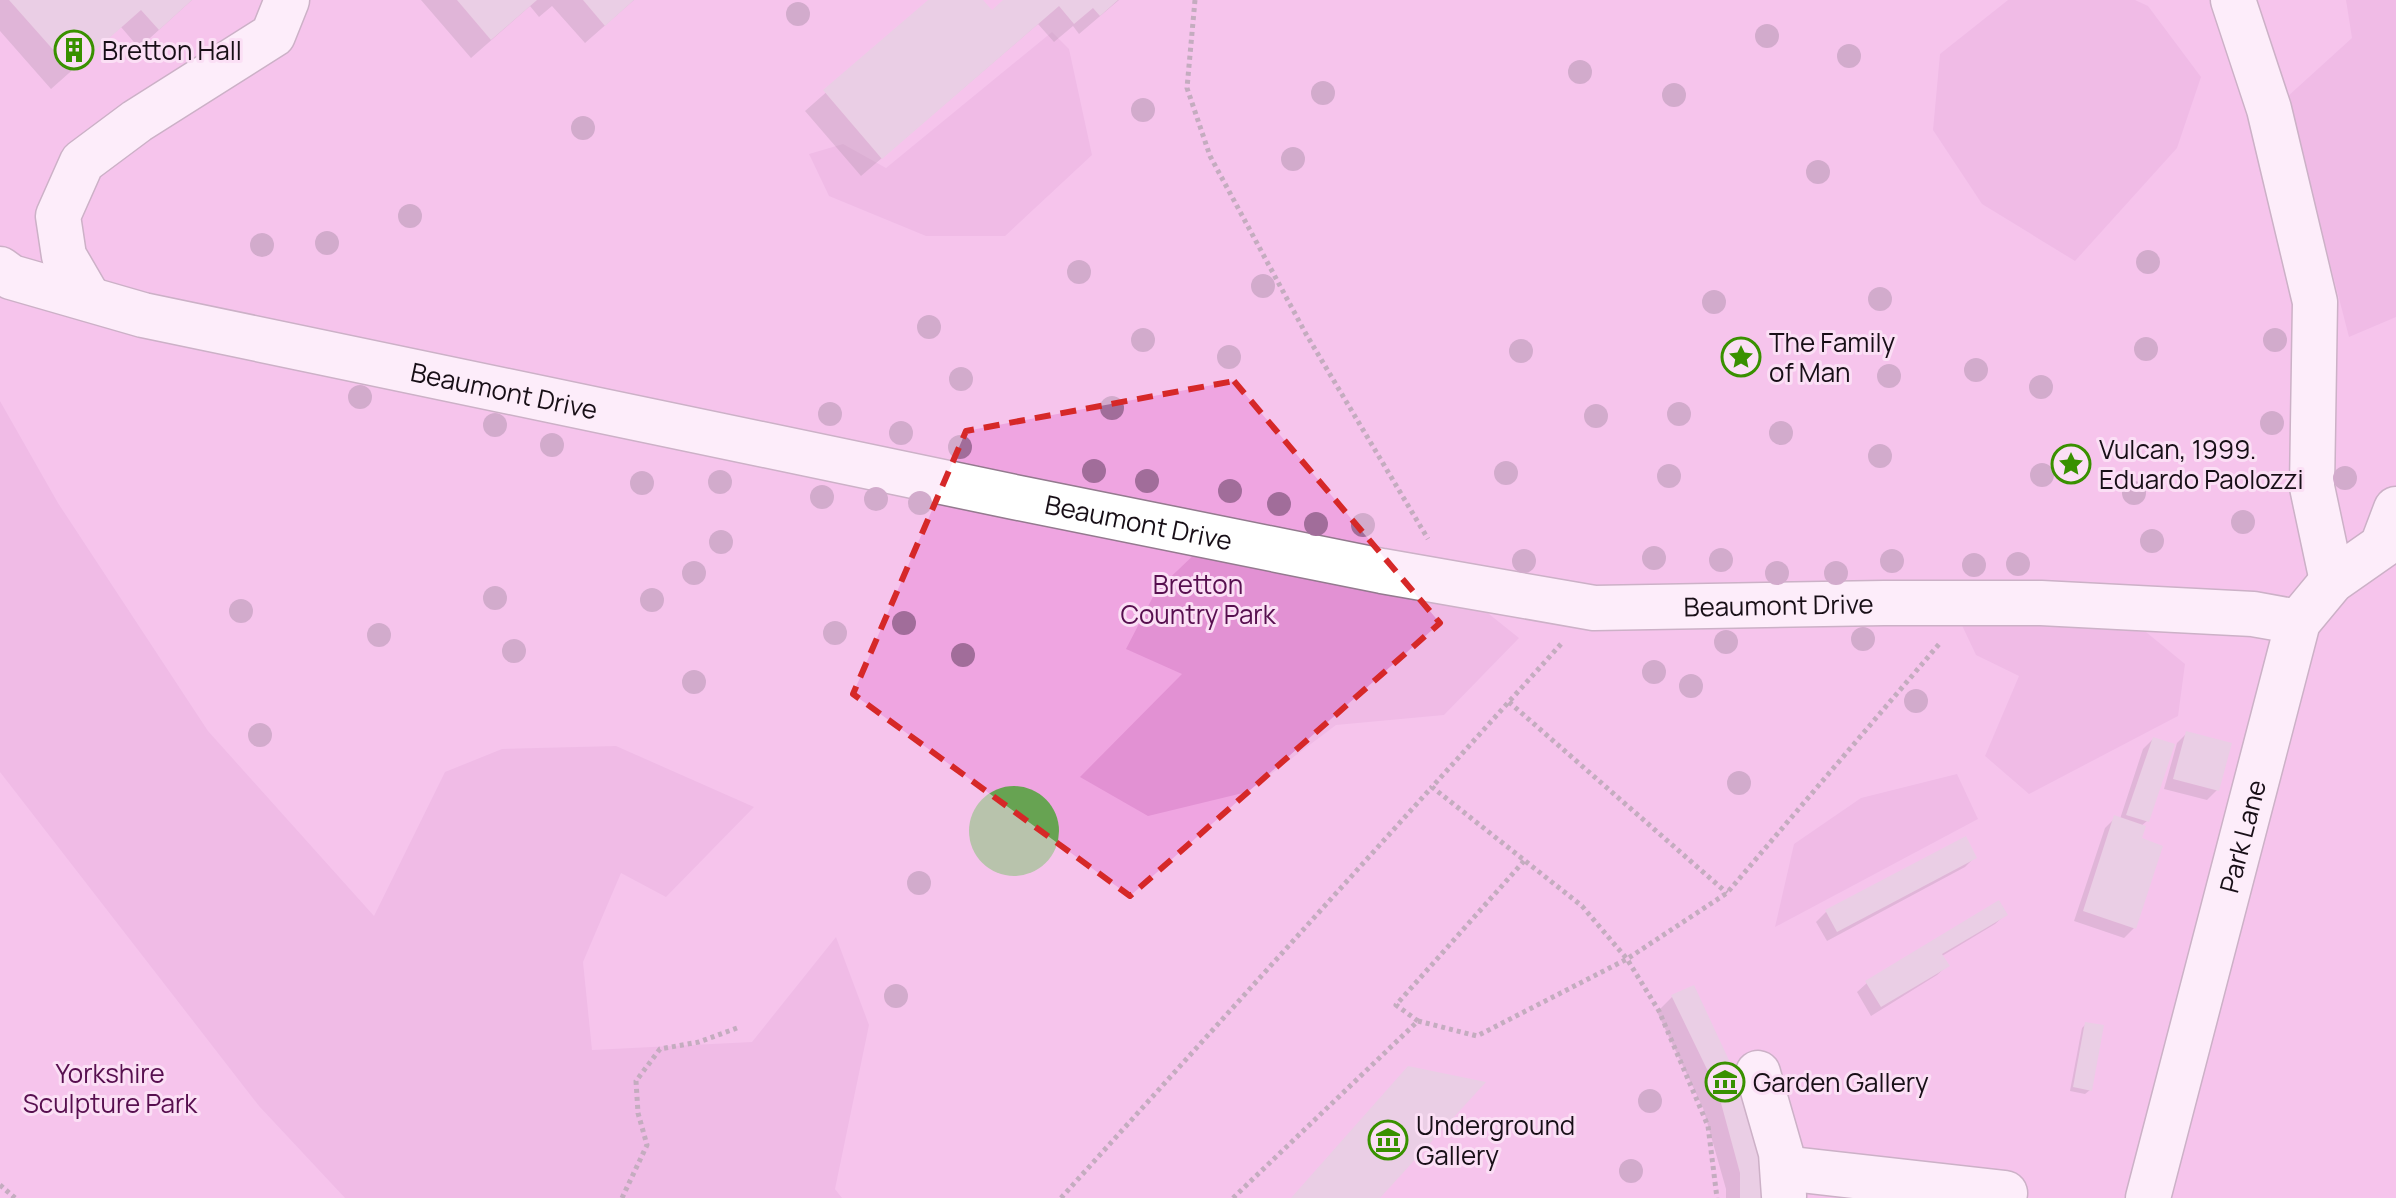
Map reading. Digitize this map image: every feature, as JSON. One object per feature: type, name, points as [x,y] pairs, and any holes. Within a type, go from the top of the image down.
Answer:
[{"type":"street","points":[[89,299],[64,256],[58,216],[82,162],[137,121],[273,35],[287,0]]},
{"type":"street","points":[[2233,0],[2269,109],[2315,302],[2312,487],[2332,581]]},
{"type":"street","name":"Beaumont Drive","points":[[0,269],[11,277],[143,315],[1014,497],[1594,608],[2041,603],[2253,614],[2298,622]]},
{"type":"street","name":"Park Lane","points":[[2148,1198],[2298,622],[2332,581],[2382,546],[2396,509]]},
{"type":"street","points":[[1758,1073],[1784,1183],[2005,1193]]},
{"type":"path","points":[[1195,0],[1187,88],[1210,156],[1306,334],[1457,584]]},
{"type":"path","points":[[1524,861],[1396,1005],[1418,1021],[1477,1036],[1627,959],[1727,893],[1942,640],[1946,603]]},
{"type":"path","points":[[1061,1198],[1594,608]]},
{"type":"path","points":[[1509,702],[1727,893]]},
{"type":"path","points":[[1432,787],[1582,906],[1627,959],[1659,1011],[1708,1126],[1717,1198]]},
{"type":"path","points":[[1233,1198],[1418,1021]]},
{"type":"path","points":[[623,1197],[647,1145],[638,1113],[636,1081],[660,1049],[699,1042],[737,1028]]},
{"type":"path","points":[[0,1185],[15,1198]]},
{"type":"highlighted area","points":[[1234,381],[1440,623],[1130,896],[853,694],[966,431]]},
{"type":"green space","name":"Bretton Country Park","points":[[0,0],[2396,0],[2396,1198],[0,1198]]},
{"type":"green space","points":[[2008,0],[2135,0],[2148,6],[2201,77],[2177,148],[2075,261],[1982,204],[1933,130],[1940,54]]},
{"type":"green space","points":[[2346,0],[2396,0],[2396,317],[2349,337],[2287,97],[2352,38]]},
{"type":"green space","points":[[1052,32],[1069,49],[1092,155],[1005,236],[926,236],[829,196],[809,154],[843,144],[886,168]]},
{"type":"green space","points":[[0,401],[58,503],[208,731],[374,916],[445,772],[502,749],[616,746],[754,807],[666,897],[621,873],[583,962],[592,1050],[752,1042],[836,937],[869,1025],[835,1189],[842,1198],[345,1198],[259,1106],[0,772]]},
{"type":"green space","points":[[1200,549],[1484,610],[1519,638],[1444,715],[1336,725],[1247,792],[1148,816],[1080,777],[1182,674],[1126,649],[1156,591]]},
{"type":"green space","points":[[1959,619],[2146,632],[2185,664],[2178,716],[2029,794],[1985,756],[2019,676],[1976,655]]},
{"type":"green space","points":[[1957,774],[1978,819],[1775,927],[1794,844],[1861,798]]},
{"type":"shaded area","points":[[1014,786],[1031,789],[1046,799],[1056,814],[1059,831],[1056,848],[1046,863],[1031,873],[1014,876],[997,873],[982,863],[972,848],[969,831],[972,814],[982,799],[997,789]]},
{"type":"building","name":"Bretton Hall","points":[[9,0],[192,0],[159,30],[141,10],[72,71]]},
{"type":"building","points":[[457,0],[537,0],[491,40]]},
{"type":"building","points":[[583,0],[634,0],[605,26]]},
{"type":"building","points":[[928,0],[983,0],[992,10],[1003,0],[1118,0],[1100,16],[1093,8],[1074,24],[1059,6],[882,159],[823,90]]},
{"type":"building","points":[[2186,731],[2232,743],[2219,791],[2173,779]]},
{"type":"building","points":[[2153,737],[2175,744],[2149,822],[2126,815]]},
{"type":"building","points":[[2114,815],[2146,826],[2142,838],[2163,846],[2136,929],[2083,911]]},
{"type":"building","points":[[1966,836],[1977,858],[1837,932],[1825,910]]},
{"type":"building","points":[[1999,900],[2008,915],[1942,954],[1950,966],[1881,1007],[1865,981]]},
{"type":"building","name":"Garden Gallery","points":[[1694,985],[1734,1071],[1758,1157],[1761,1198],[1740,1198],[1740,1173],[1718,1092],[1671,995]]},
{"type":"building","points":[[2085,1022],[2104,1025],[2092,1091],[2073,1087]]},
{"type":"building","name":"Underground Gallery","points":[[1408,1066],[1486,1082],[1380,1198],[1291,1198]]},
{"type":"place","name":"Bretton Hall","points":[[74,50]]},
{"type":"place","name":"The Family of Man","points":[[1741,357]]},
{"type":"place","name":"Vulcan, 1999. Eduardo Paolozzi","points":[[2071,464]]},
{"type":"place","name":"Garden Gallery","points":[[1725,1082]]},
{"type":"place","name":"Underground Gallery","points":[[1388,1140]]},
{"type":"park label","name":"Yorkshire Sculpture Park","points":[[110,1088]]}]
